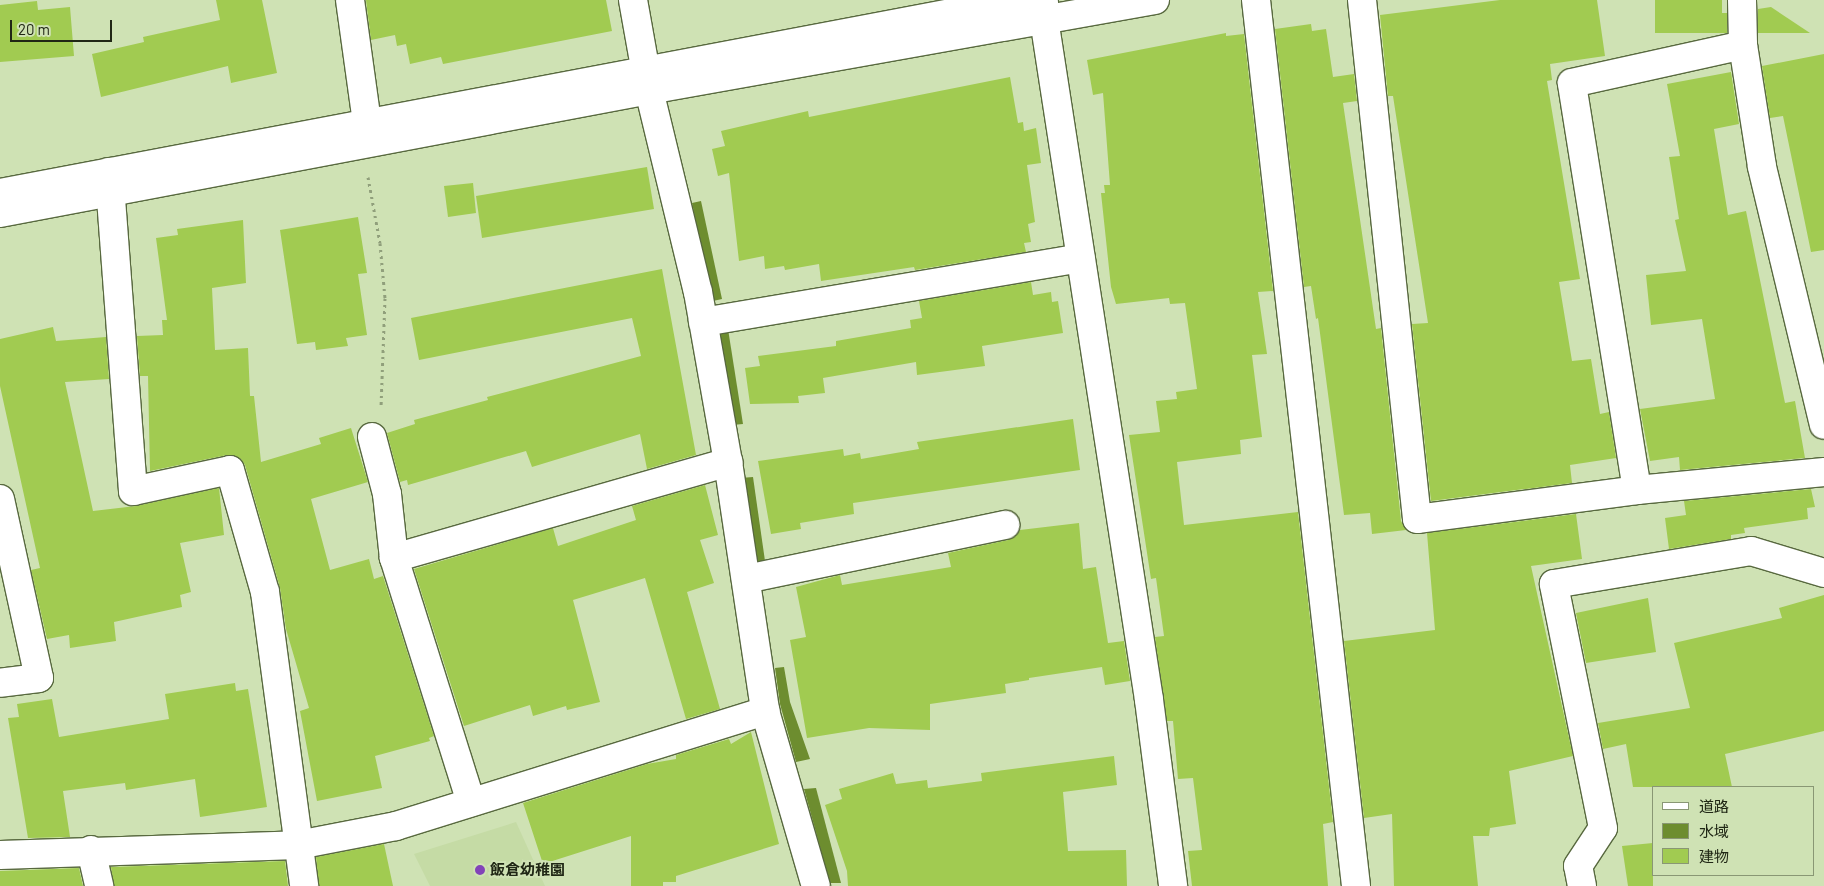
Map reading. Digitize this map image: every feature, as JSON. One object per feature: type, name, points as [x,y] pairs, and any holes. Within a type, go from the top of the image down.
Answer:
[{"type":"street","points":[[350,0],[367,123]]},
{"type":"street","points":[[633,0],[647,79],[703,322],[728,462],[766,711],[816,886]]},
{"type":"street","points":[[0,193],[110,183],[647,79],[1019,0]]},
{"type":"street","points":[[0,213],[110,183],[367,123],[647,79],[1044,10],[1155,0]]},
{"type":"street","points":[[1256,0],[1356,886]]},
{"type":"street","points":[[1362,0],[1417,519],[1637,490],[1824,472]]},
{"type":"street","points":[[1742,0],[1743,45],[1762,166],[1824,425]]},
{"type":"street","points":[[1044,10],[1149,700],[1173,886]]},
{"type":"street","points":[[1637,490],[1572,83],[1743,45]]},
{"type":"street","points":[[110,183],[133,491],[230,470],[265,592],[304,886]]},
{"type":"street","points":[[703,322],[1082,258]]},
{"type":"street","points":[[372,437],[387,494],[394,558],[471,802]]},
{"type":"street","points":[[394,558],[728,462]]},
{"type":"street","points":[[0,499],[39,678],[0,682]]},
{"type":"street","points":[[746,579],[1005,525]]},
{"type":"street","points":[[1582,886],[1578,866],[1603,828],[1554,584],[1751,551],[1824,573]]},
{"type":"street","points":[[0,855],[92,850],[298,845],[396,826],[766,711]]},
{"type":"street","points":[[92,850],[99,886]]},
{"type":"path","points":[[368,177],[380,244],[384,298],[380,413],[372,437]]},
{"type":"shaded area","name":"飯倉幼稚園","points":[[516,822],[545,886],[430,886],[414,854]]},
{"type":"water","points":[[701,201],[722,299],[713,301],[692,203]]},
{"type":"water","points":[[728,329],[743,424],[732,425],[717,331]]},
{"type":"water","points":[[753,477],[765,561],[752,563],[740,478]]},
{"type":"water","points":[[784,667],[790,702],[810,759],[796,762],[780,704],[775,668]]},
{"type":"water","points":[[816,788],[841,883],[830,883],[804,789]]},
{"type":"building","points":[[216,0],[262,0],[277,73],[231,83],[228,66],[101,97],[92,54],[144,42],[143,37],[220,20]]},
{"type":"building","points":[[366,0],[606,0],[612,31],[443,64],[441,57],[410,64],[406,44],[397,46],[395,35],[371,40]]},
{"type":"building","points":[[1500,0],[1597,0],[1605,56],[1550,64],[1552,80],[1547,81],[1580,279],[1559,282],[1572,361],[1591,359],[1600,414],[1609,412],[1616,458],[1570,465],[1572,483],[1431,501],[1412,324],[1428,323],[1393,96],[1388,96],[1380,15]]},
{"type":"building","points":[[1655,0],[1722,0],[1722,13],[1727,13],[1727,33],[1655,33]]},
{"type":"building","points":[[37,1],[38,10],[70,7],[74,56],[0,62],[0,5]]},
{"type":"building","points":[[1771,7],[1810,33],[1758,33],[1758,9]]},
{"type":"building","points":[[1311,24],[1312,31],[1326,29],[1333,77],[1354,74],[1357,101],[1343,103],[1376,329],[1381,328],[1401,521],[1406,530],[1372,534],[1370,513],[1344,515],[1318,318],[1316,319],[1311,286],[1304,287],[1275,29]]},
{"type":"building","points":[[1226,33],[1226,36],[1244,34],[1273,291],[1258,292],[1267,354],[1252,355],[1262,437],[1240,440],[1241,454],[1177,462],[1184,525],[1298,512],[1333,822],[1323,824],[1328,886],[1192,886],[1188,851],[1202,850],[1193,778],[1178,779],[1173,721],[1167,721],[1155,637],[1164,636],[1156,578],[1151,579],[1129,435],[1160,432],[1156,401],[1177,399],[1176,392],[1197,389],[1185,303],[1170,304],[1169,298],[1116,304],[1111,287],[1101,193],[1105,193],[1104,185],[1110,185],[1103,93],[1093,95],[1087,60]]},
{"type":"building","points":[[1824,54],[1824,250],[1811,252],[1783,116],[1770,118],[1762,66]]},
{"type":"building","points":[[1731,72],[1739,124],[1714,129],[1728,215],[1746,211],[1785,403],[1795,401],[1805,458],[1680,470],[1679,457],[1650,461],[1640,409],[1715,399],[1702,319],[1651,325],[1646,275],[1686,271],[1675,220],[1679,219],[1669,157],[1680,156],[1667,84]]},
{"type":"building","points":[[1010,77],[1018,123],[1023,122],[1024,131],[1036,128],[1041,163],[1027,165],[1035,222],[1028,224],[1031,242],[1024,243],[1026,252],[915,270],[914,267],[821,281],[819,264],[785,270],[784,266],[765,269],[764,256],[739,261],[729,173],[718,176],[712,149],[725,146],[721,131],[808,111],[809,117]]},
{"type":"building","points":[[647,167],[654,209],[482,238],[476,196]]},
{"type":"building","points":[[473,183],[476,213],[448,217],[444,186]]},
{"type":"building","points":[[358,217],[367,273],[358,274],[367,335],[346,338],[348,346],[316,350],[315,342],[297,344],[280,230]]},
{"type":"building","points":[[243,220],[246,283],[212,288],[215,350],[248,348],[250,396],[254,396],[261,462],[321,444],[319,438],[351,428],[368,482],[311,499],[330,570],[369,559],[374,579],[383,576],[434,736],[429,738],[430,741],[375,756],[382,788],[317,801],[300,711],[309,708],[286,629],[280,588],[245,465],[241,459],[227,455],[150,471],[148,376],[140,376],[137,336],[163,335],[162,320],[167,320],[156,238],[178,235],[177,229]]},
{"type":"building","points":[[662,269],[696,455],[647,469],[640,434],[532,467],[526,451],[408,485],[407,480],[400,482],[387,433],[415,424],[414,420],[488,400],[487,397],[641,356],[632,318],[419,360],[411,318]]},
{"type":"building","points":[[1031,282],[1033,295],[1051,292],[1052,302],[1058,301],[1063,333],[982,346],[985,366],[917,375],[916,362],[823,378],[825,393],[798,396],[799,403],[750,404],[745,368],[760,366],[758,356],[836,346],[836,341],[911,328],[910,320],[922,318],[919,301]]},
{"type":"building","points":[[53,327],[56,341],[106,337],[109,379],[65,382],[93,511],[136,506],[219,488],[224,535],[180,543],[191,592],[180,595],[182,607],[114,622],[116,641],[70,648],[69,635],[47,639],[31,570],[40,568],[0,386],[0,339]]},
{"type":"building","points":[[1073,419],[1080,470],[853,503],[854,514],[800,523],[801,529],[771,534],[758,461],[843,449],[844,456],[860,453],[861,459],[919,449],[917,442]]},
{"type":"building","points":[[705,485],[718,535],[700,540],[714,583],[687,592],[720,709],[686,719],[645,578],[573,600],[600,702],[567,710],[566,706],[533,716],[530,705],[464,726],[414,569],[553,528],[558,546],[636,520],[632,506]]},
{"type":"building","points":[[1811,489],[1815,507],[1807,508],[1808,519],[1744,528],[1745,533],[1731,535],[1731,539],[1669,549],[1665,518],[1686,515],[1684,501]]},
{"type":"building","points":[[1576,514],[1582,559],[1531,566],[1573,756],[1509,771],[1516,824],[1490,828],[1489,836],[1473,836],[1478,886],[1394,886],[1392,814],[1364,818],[1344,641],[1435,630],[1427,533]]},
{"type":"building","points":[[1079,523],[1083,569],[1096,567],[1108,643],[1124,641],[1130,681],[1105,685],[1102,667],[1029,678],[1029,680],[1005,684],[1006,693],[930,704],[930,730],[869,728],[807,738],[790,640],[806,637],[796,587],[840,575],[842,585],[951,567],[948,553],[1008,540],[1020,530]]},
{"type":"building","points":[[1824,595],[1824,731],[1725,754],[1732,786],[1633,787],[1626,744],[1603,749],[1598,723],[1690,708],[1674,643],[1782,618],[1779,608]]},
{"type":"building","points":[[1648,598],[1656,652],[1586,663],[1576,613]]},
{"type":"building","points":[[235,683],[236,691],[248,689],[267,807],[200,817],[195,779],[126,790],[125,783],[63,791],[70,837],[28,838],[8,718],[19,717],[17,704],[52,699],[59,737],[169,719],[165,694]]},
{"type":"building","points":[[751,732],[779,844],[676,876],[676,882],[663,882],[663,886],[631,886],[631,836],[543,864],[523,803],[647,764],[676,759],[676,755],[729,739],[731,744]]},
{"type":"building","points":[[1114,756],[1117,785],[1063,792],[1068,851],[1126,850],[1127,886],[848,886],[847,871],[825,805],[842,799],[839,789],[893,773],[896,784],[927,780],[928,788],[982,781],[981,773]]},
{"type":"building","points":[[1652,843],[1653,886],[1628,886],[1622,846]]},
{"type":"building","points":[[384,844],[393,886],[319,886],[316,857]]},
{"type":"building","points":[[285,861],[288,886],[114,886],[111,867]]},
{"type":"building","points":[[79,868],[83,886],[0,886],[0,871]]},
{"type":"place","name":"飯倉幼稚園","points":[[480,870]]}]
